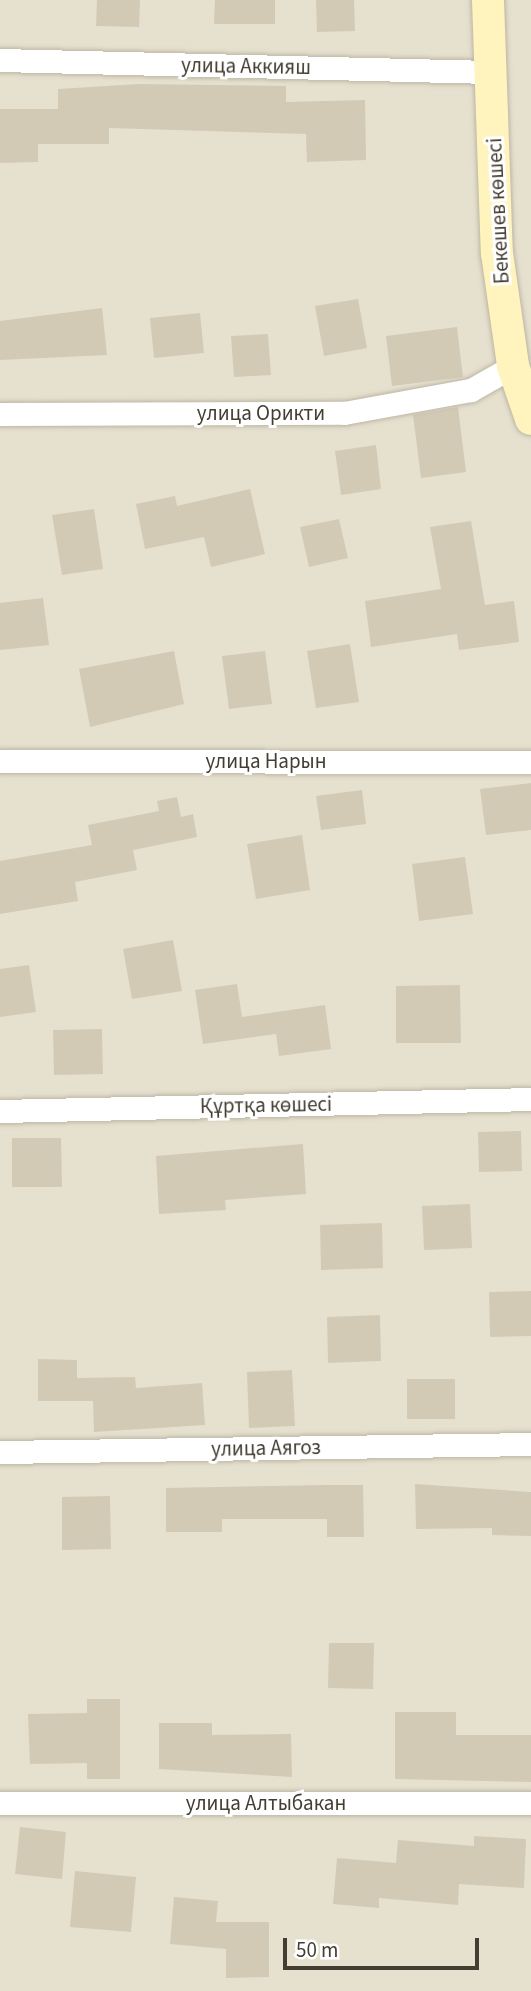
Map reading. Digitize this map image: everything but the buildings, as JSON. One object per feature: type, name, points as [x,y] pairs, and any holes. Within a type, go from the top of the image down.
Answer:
[{"type":"main road","name":"Бекешев көшесі","points":[[488,0],[493,72],[497,253],[513,366],[531,419]]},
{"type":"street","name":"улица Аккияш","points":[[0,60],[493,72]]},
{"type":"street","name":"улица Орикти","points":[[0,414],[344,413],[471,390],[513,366]]},
{"type":"street","name":"улица Нарын","points":[[0,761],[531,762]]},
{"type":"street","name":"Құртқа көшесі","points":[[0,1111],[531,1099]]},
{"type":"street","name":"улица Аягоз","points":[[0,1452],[531,1444]]},
{"type":"street","name":"улица Алтыбакан","points":[[0,1803],[531,1803]]},
{"type":"shaded area","points":[[0,0],[531,0],[531,1991],[0,1991]]}]
